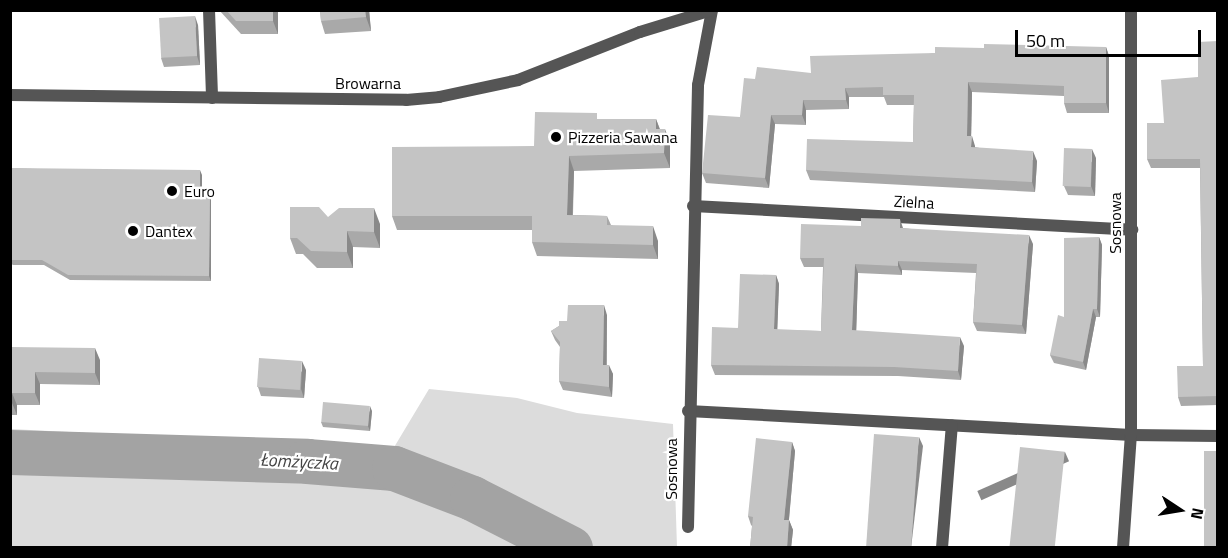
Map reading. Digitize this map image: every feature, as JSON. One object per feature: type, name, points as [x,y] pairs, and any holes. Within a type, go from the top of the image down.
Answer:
[{"type":"street","points":[[209,10],[212,98]]},
{"type":"street","name":"Browarna","points":[[10,95],[406,100],[465,93],[518,80],[640,32],[712,10]]},
{"type":"street","name":"Sosnowa","points":[[688,527],[688,411],[698,85],[712,10]]},
{"type":"street","name":"Sosnowa","points":[[1123,548],[1131,435],[1131,10]]},
{"type":"street","name":"Zielna","points":[[693,206],[1132,230]]},
{"type":"street","points":[[688,411],[1131,435],[1218,436]]},
{"type":"street","points":[[942,548],[952,425]]},
{"type":"shaded area","points":[[429,389],[517,398],[577,413],[673,424],[677,547],[11,547],[11,429],[393,449]]},
{"type":"building","points":[[226,10],[273,10],[273,21],[236,21]]},
{"type":"building","points":[[320,10],[365,10],[366,17],[321,21]]},
{"type":"building","points":[[195,16],[197,56],[161,58],[159,18]]},
{"type":"building","points":[[1218,41],[1218,396],[1178,397],[1177,366],[1203,366],[1200,159],[1147,159],[1147,123],[1164,123],[1161,80],[1198,77],[1198,42]]},
{"type":"building","points":[[984,44],[1106,47],[1106,103],[1064,103],[1064,86],[968,82],[967,136],[972,136],[971,147],[1033,151],[1032,182],[806,170],[807,139],[913,142],[914,95],[883,95],[883,87],[845,88],[846,100],[803,100],[802,115],[771,115],[765,178],[702,173],[708,115],[740,117],[744,78],[755,79],[757,67],[811,73],[810,56],[935,53],[935,47],[984,48]]},
{"type":"building","points":[[535,112],[597,113],[597,119],[656,119],[656,129],[665,129],[664,153],[569,156],[567,215],[607,216],[607,225],[653,226],[653,245],[532,242],[532,216],[392,216],[392,147],[534,146]]},
{"type":"building","points":[[1064,148],[1092,149],[1091,187],[1063,186]]},
{"type":"building","name":"Dantex","points":[[10,168],[200,170],[200,192],[210,193],[209,276],[68,275],[42,260],[11,260]]},
{"type":"building","points":[[290,207],[319,207],[328,217],[339,208],[374,208],[374,232],[347,231],[347,252],[311,251],[297,238],[290,238]]},
{"type":"building","points":[[861,218],[900,219],[900,228],[1029,235],[1022,325],[973,322],[977,264],[898,261],[898,266],[855,264],[852,330],[960,337],[958,371],[894,367],[711,365],[712,327],[738,328],[740,274],[776,275],[774,329],[821,331],[824,258],[800,258],[801,224],[861,226]]},
{"type":"building","points":[[1099,237],[1097,309],[1093,309],[1083,362],[1050,355],[1058,315],[1064,317],[1064,238]]},
{"type":"building","points":[[568,305],[604,305],[603,365],[609,365],[609,387],[559,381],[560,342],[551,331],[559,326],[559,321],[567,321]]},
{"type":"building","points":[[10,347],[95,348],[95,373],[35,372],[35,393],[12,393],[12,403],[10,403]]},
{"type":"building","points":[[259,358],[302,361],[300,390],[257,387]]},
{"type":"building","points":[[323,402],[370,406],[368,426],[321,422]]},
{"type":"building","points":[[874,434],[919,437],[911,548],[866,548]]},
{"type":"building","points":[[756,438],[792,442],[784,520],[789,520],[787,548],[750,548],[753,517],[748,516]]},
{"type":"building","points":[[1020,447],[1065,452],[1055,548],[1009,547]]},
{"type":"building","points":[[1204,451],[1218,451],[1218,548],[1204,548]]},
{"type":"waterway","name":"Łomżyczka","points":[[10,452],[307,461],[394,468],[472,498],[570,548]]},
{"type":"place","name":"Pizzeria Sawana","points":[[556,137]]},
{"type":"place","name":"Euro","points":[[172,191]]},
{"type":"place","name":"Dantex","points":[[133,231]]}]
